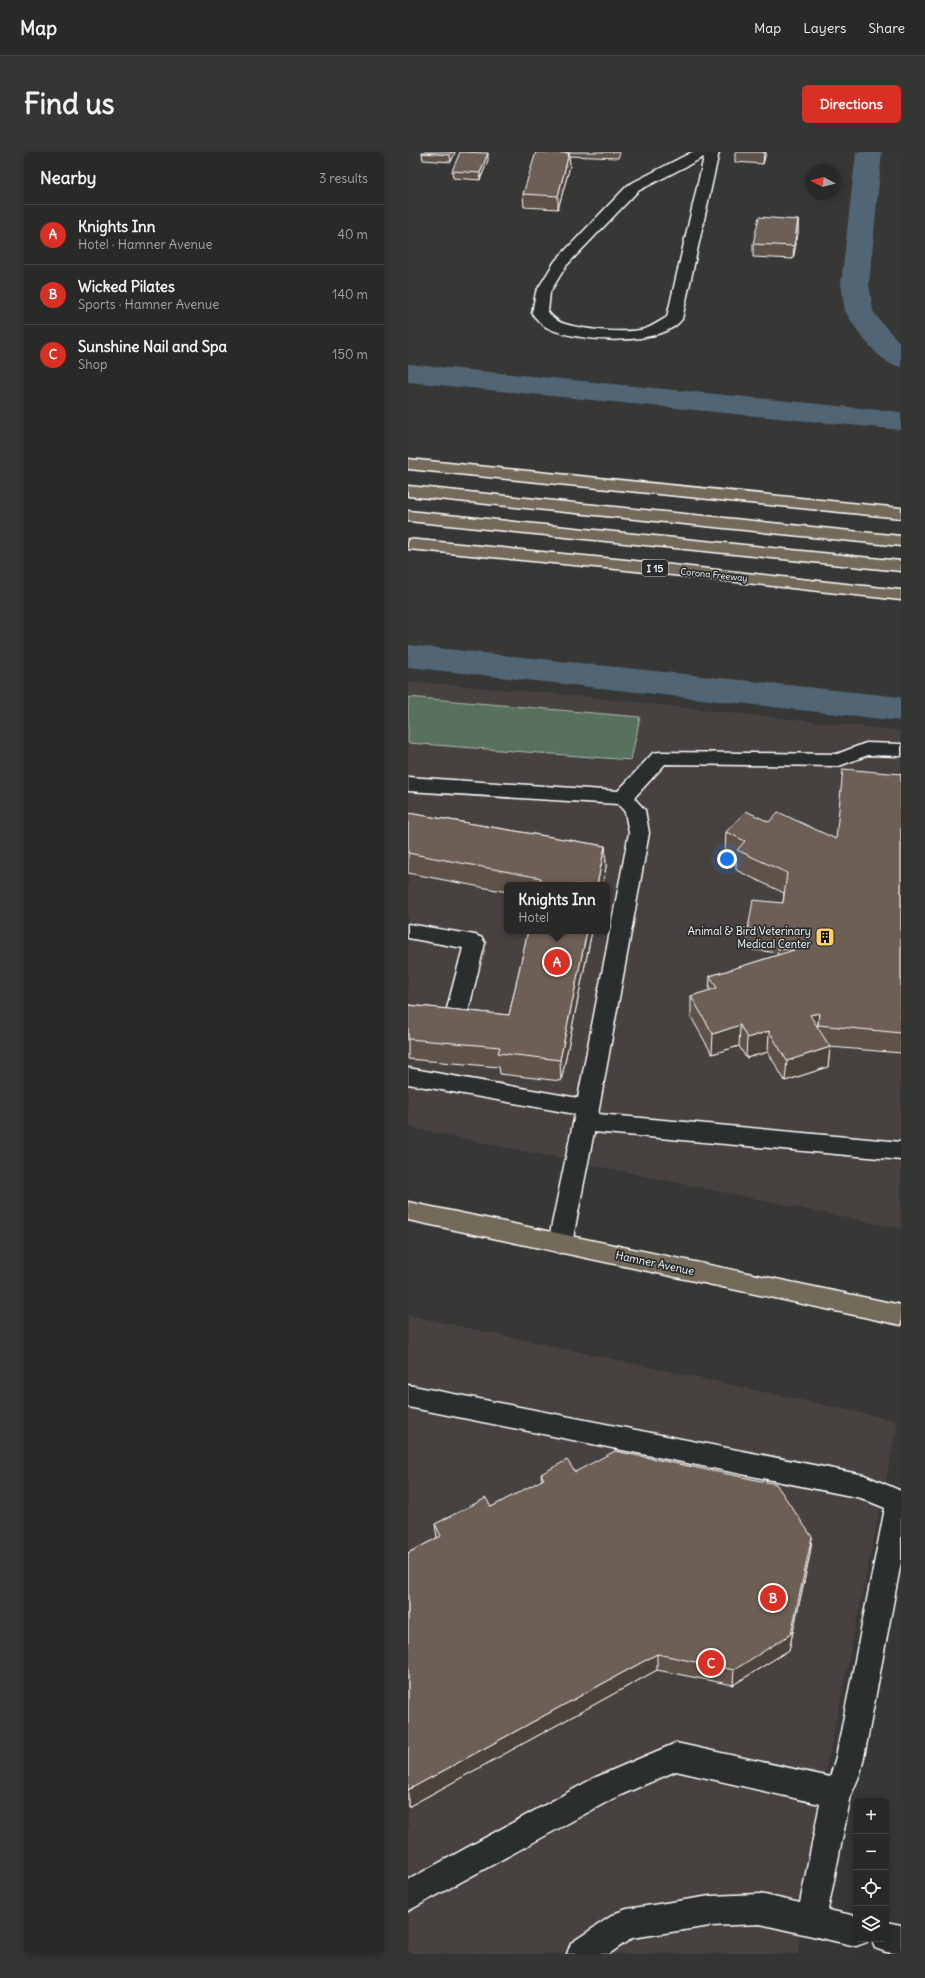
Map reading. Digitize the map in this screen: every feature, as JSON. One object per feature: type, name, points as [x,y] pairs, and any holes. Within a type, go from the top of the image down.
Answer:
[{"type":"main road","points":[[408,464],[901,513]]},
{"type":"main road","points":[[408,486],[650,488]]},
{"type":"main road","points":[[408,491],[901,541]]},
{"type":"main road","points":[[408,516],[901,566]]},
{"type":"main road","name":"I 15","points":[[408,523],[626,565]]},
{"type":"main road","name":"Corona Freeway","points":[[408,544],[626,565],[901,595]]},
{"type":"main road","name":"Hamner Avenue","points":[[408,1211],[901,1315]]},
{"type":"lane","points":[[703,152],[632,188],[560,264],[543,292],[540,313],[554,326],[578,331],[604,333],[640,334],[660,328],[674,319],[712,152]]},
{"type":"lane","points":[[623,798],[660,758],[839,760],[866,749],[901,750]]},
{"type":"lane","points":[[408,784],[623,798],[635,810],[639,833],[586,1115],[560,1243]]},
{"type":"lane","points":[[408,931],[475,943],[456,1016]]},
{"type":"lane","points":[[408,1076],[586,1115],[901,1151]]},
{"type":"lane","points":[[408,1396],[864,1487],[900,1503],[850,1757],[846,1774],[837,1793],[811,1921]]},
{"type":"lane","points":[[408,1896],[604,1788],[676,1757],[837,1793]]},
{"type":"lane","points":[[582,1954],[627,1924],[710,1911],[760,1909],[853,1929]]},
{"type":"lane","points":[[889,1938],[901,1940]]},
{"type":"shaded area","points":[[408,681],[579,696],[901,731],[901,1229],[408,1127]]},
{"type":"shaded area","points":[[408,1315],[898,1421],[805,1871],[798,1954],[408,1954]]},
{"type":"green space","points":[[408,697],[640,717],[631,760],[408,743]]},
{"type":"building","points":[[422,152],[452,152],[450,155]]},
{"type":"building","points":[[460,152],[488,153],[480,173],[452,171]]},
{"type":"building","points":[[536,152],[569,153],[558,196],[523,194]]},
{"type":"building","points":[[759,217],[798,220],[794,246],[753,244]]},
{"type":"building","name":"Animal & Bird Veterinary Medical Center","points":[[843,769],[901,774],[901,1033],[818,1025],[819,1013],[810,1015],[830,1047],[787,1061],[769,1031],[747,1038],[740,1025],[713,1034],[691,996],[717,988],[710,976],[794,950],[778,949],[780,932],[748,929],[753,900],[783,903],[787,873],[737,850],[745,841],[726,832],[746,811],[769,822],[778,812],[836,839]]},
{"type":"building","points":[[408,813],[605,846],[598,882],[540,882],[541,878],[408,853]]},
{"type":"building","points":[[527,934],[586,934],[560,1060],[498,1053],[500,1047],[408,1039],[408,1005],[509,1015]]},
{"type":"building","points":[[615,1451],[776,1484],[812,1537],[791,1634],[734,1670],[657,1654],[408,1790],[408,1553],[441,1536],[435,1524],[486,1498],[491,1507],[544,1479],[541,1474],[567,1460],[575,1472]]},
{"type":"waterway","points":[[869,152],[855,284],[859,311],[869,327],[885,346],[901,358]]},
{"type":"waterway","points":[[408,373],[901,421]]},
{"type":"waterway","points":[[408,656],[901,709]]},
{"type":"place","name":"Animal & Bird Veterinary Medical Center","points":[[825,937]]},
{"type":"place","name":"Knights Inn","points":[[557,962]]},
{"type":"place","name":"Wicked Pilates","points":[[773,1598]]},
{"type":"place","name":"Sunshine Nail and Spa","points":[[711,1663]]}]
